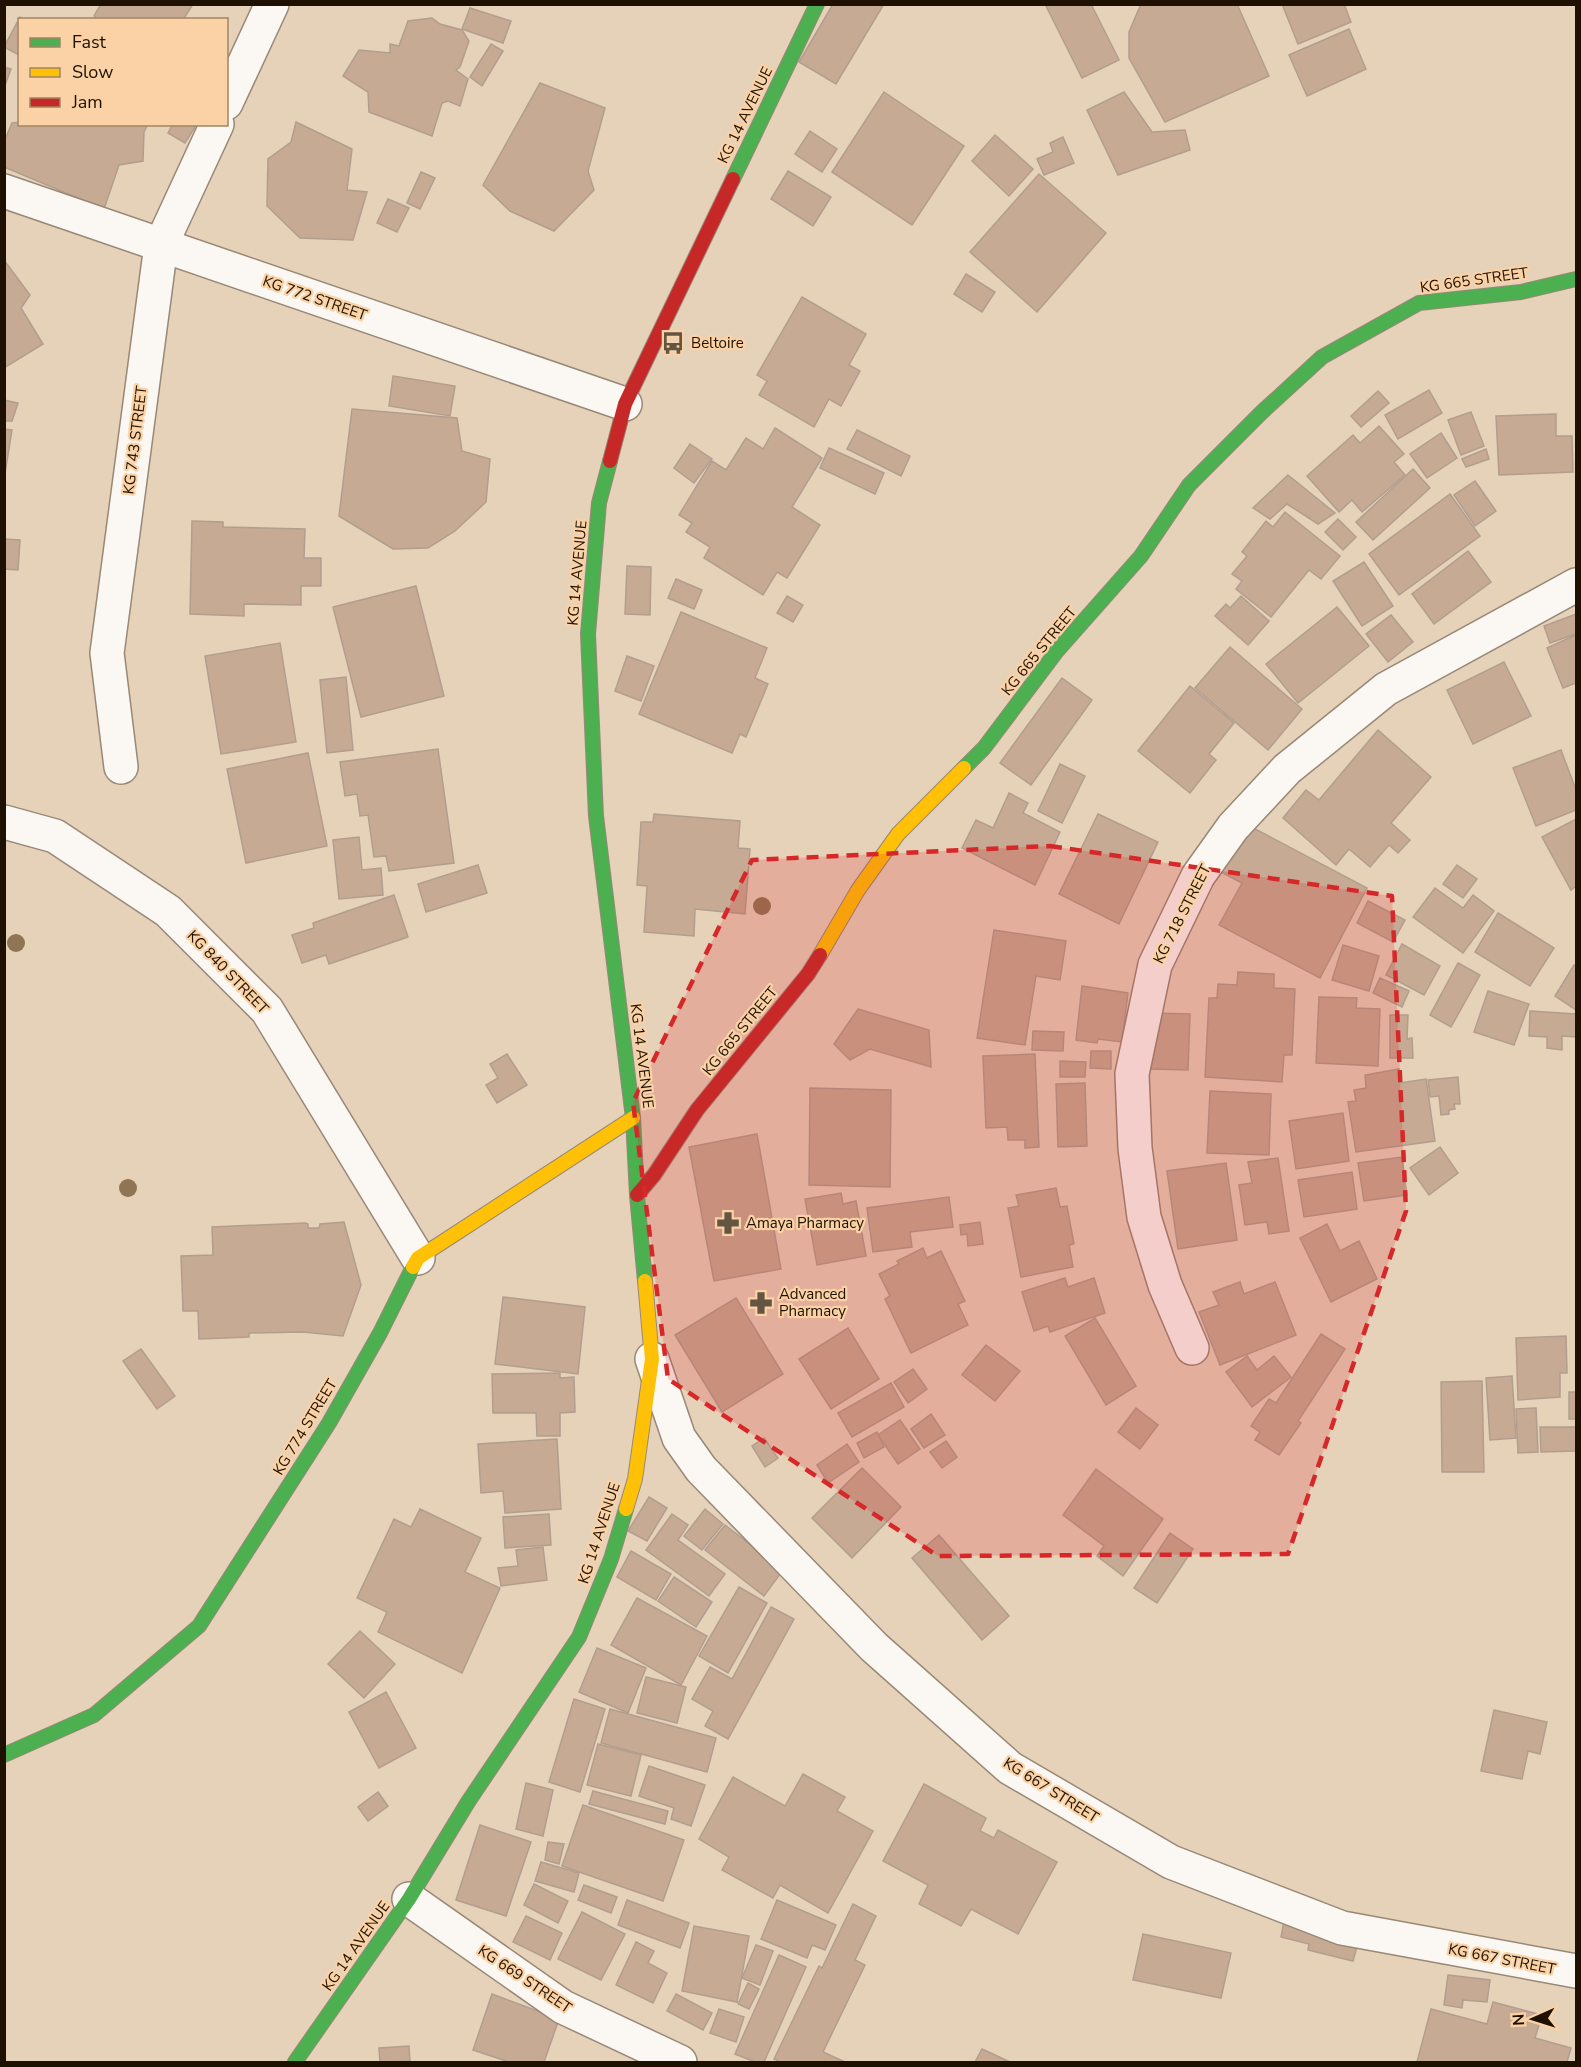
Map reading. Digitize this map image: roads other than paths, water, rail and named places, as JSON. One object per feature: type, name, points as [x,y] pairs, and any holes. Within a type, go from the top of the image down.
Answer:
[{"type":"street","points":[[228,99],[273,4]]},
{"type":"street","name":"KG 14 AVENUE","points":[[295,2062],[409,1899],[468,1802],[579,1637],[611,1559],[634,1479],[652,1359],[637,1195],[633,1118],[596,816],[588,634],[599,503],[625,404],[817,4]]},
{"type":"street","name":"KG 743 STREET","points":[[121,767],[107,653],[160,245],[216,126]]},
{"type":"street","name":"KG 772 STREET","points":[[4,191],[625,404]]},
{"type":"street","name":"KG 665 STREET","points":[[637,1195],[654,1175],[697,1110],[808,974],[858,890],[898,834],[984,748],[1058,651],[1141,556],[1189,485],[1261,412],[1322,357],[1419,303],[1521,292],[1576,279]]},
{"type":"street","name":"KG 718 STREET","points":[[1192,1348],[1165,1285],[1144,1217],[1135,1148],[1132,1074],[1155,965],[1198,876],[1233,827],[1287,769],[1386,689],[1576,585]]},
{"type":"street","name":"KG 840 STREET","points":[[4,822],[55,836],[168,911],[267,1010],[418,1258]]},
{"type":"street","points":[[418,1258],[633,1118]]},
{"type":"street","name":"KG 774 STREET","points":[[4,1755],[94,1715],[199,1626],[329,1423],[380,1333],[418,1258]]},
{"type":"street","name":"KG 667 STREET","points":[[652,1359],[679,1438],[701,1469],[874,1647],[1010,1768],[1171,1862],[1342,1929],[1576,1971]]},
{"type":"street","name":"KG 669 STREET","points":[[409,1899],[563,2007],[680,2062]]},
{"type":"place","name":"Beltoire","points":[[673,343]]},
{"type":"place","name":"Amaya Pharmacy","points":[[728,1223]]},
{"type":"place","name":"Advanced Pharmacy","points":[[761,1303]]}]
